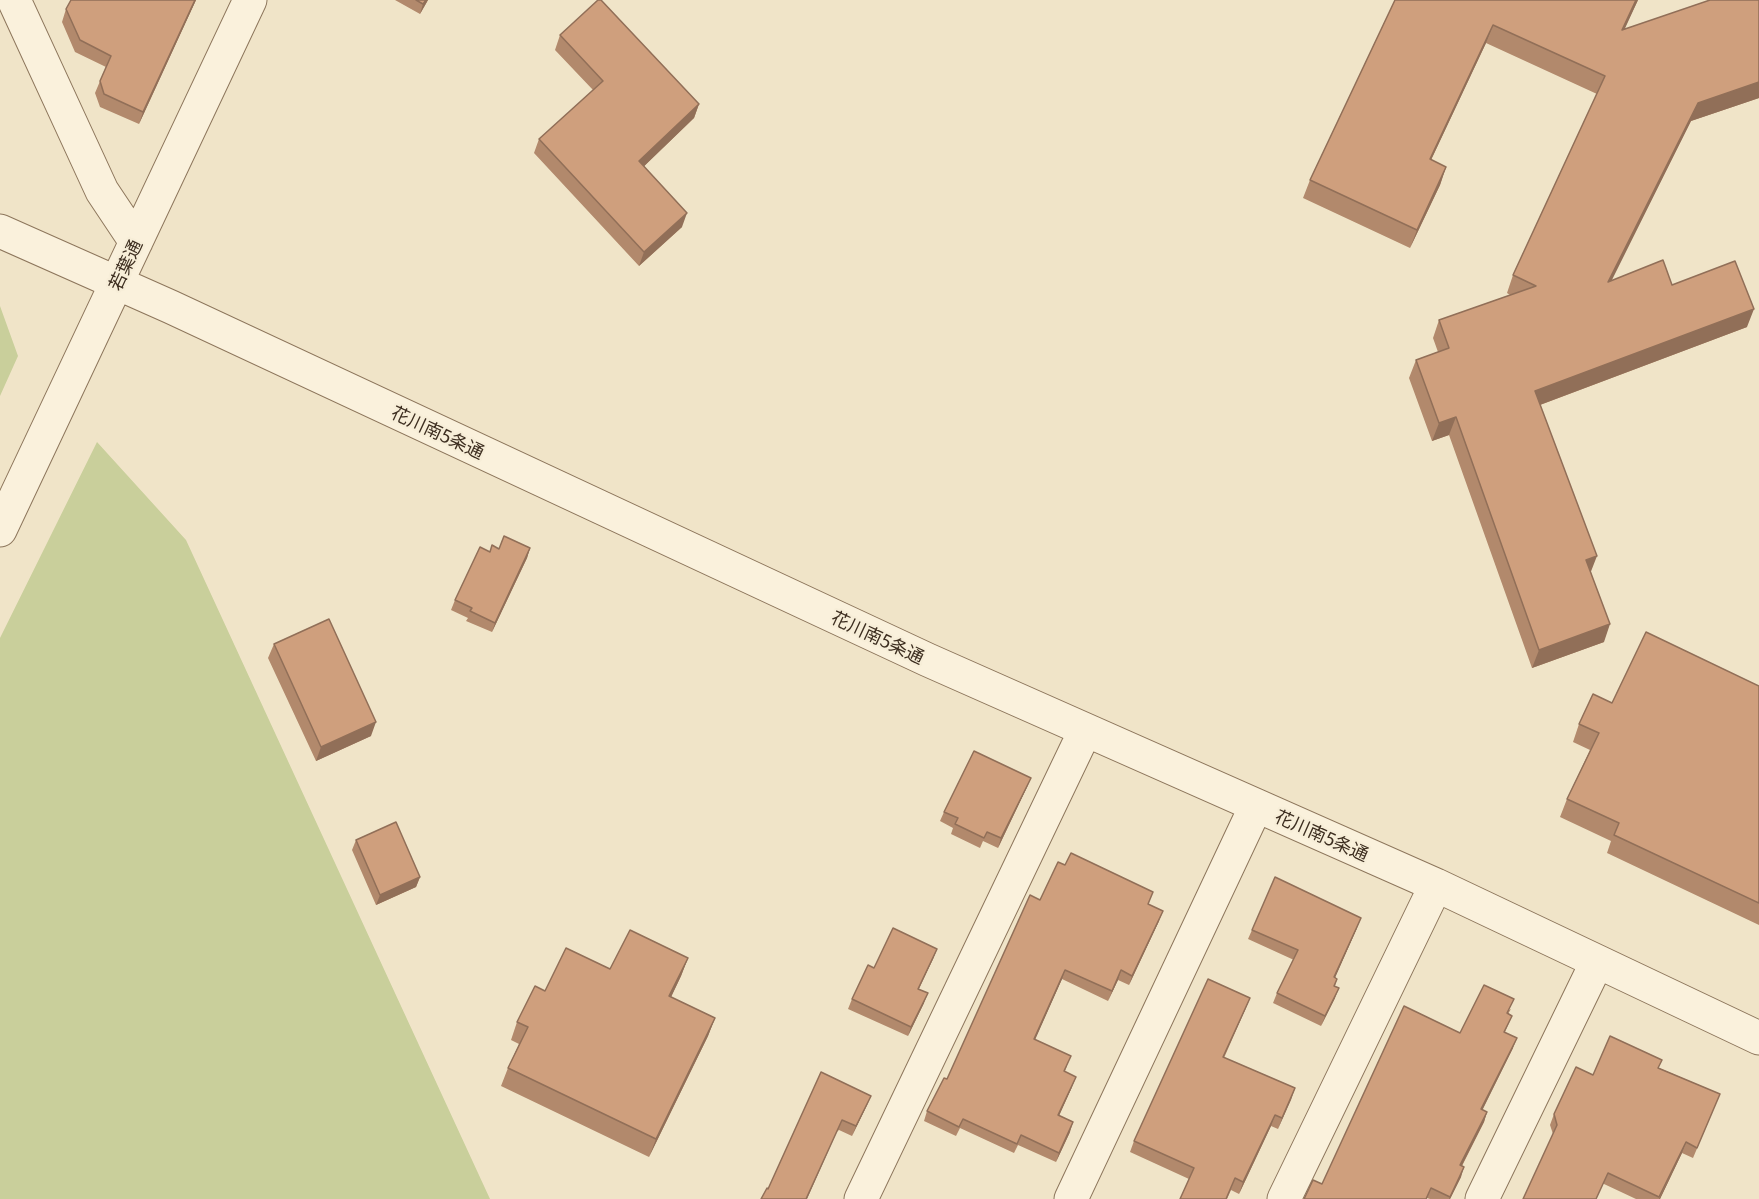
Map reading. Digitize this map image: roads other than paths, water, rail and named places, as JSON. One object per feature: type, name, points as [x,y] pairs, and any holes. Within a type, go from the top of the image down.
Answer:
[{"type":"street","points":[[14,0],[102,190],[136,242]]},
{"type":"street","name":"若葉通","points":[[0,530],[250,0]]},
{"type":"street","name":"花川南5条通","points":[[0,231],[117,283],[938,665],[1436,885],[1759,1038]]},
{"type":"street","points":[[869,1196],[1085,731]]},
{"type":"street","points":[[1071,1199],[1256,807]]},
{"type":"street","points":[[1284,1199],[1436,885]]},
{"type":"street","points":[[1482,1199],[1597,962]]}]
